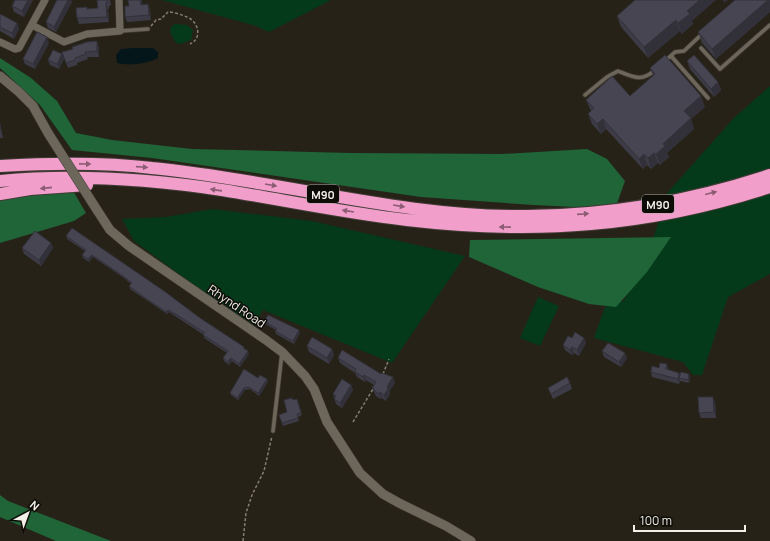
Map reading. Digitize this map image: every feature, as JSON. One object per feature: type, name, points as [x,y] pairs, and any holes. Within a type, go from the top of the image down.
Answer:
[{"type":"highway","name":"M90","points":[[0,166],[103,164],[152,168],[241,180],[408,207],[470,214],[527,216],[544,221],[596,224],[666,214],[713,204],[770,187]]},
{"type":"highway","name":"M90","points":[[0,181],[42,178],[88,178],[183,185],[405,220],[465,226],[544,221],[658,205],[719,190],[770,175]]},
{"type":"highway","name":"M90","points":[[0,194],[62,186],[183,185]]},
{"type":"street","points":[[0,42],[18,49],[44,0]]},
{"type":"street","points":[[32,25],[64,42],[87,34],[120,31],[118,0]]},
{"type":"street","name":"Rhynd Road","points":[[0,76],[33,106],[48,134],[110,230],[129,246],[282,352],[305,376],[314,389],[328,422],[360,473],[383,494],[399,504],[446,526],[471,541]]},
{"type":"lane","points":[[701,48],[720,69],[770,25]]},
{"type":"lane","points":[[120,31],[148,29]]},
{"type":"lane","points":[[585,95],[607,76],[618,72],[641,78],[648,76],[675,52],[684,51],[706,31]]},
{"type":"lane","points":[[671,56],[708,98]]},
{"type":"lane","points":[[273,432],[282,352]]},
{"type":"path","points":[[148,29],[156,20],[161,20],[165,14],[170,12],[191,19],[196,26],[198,33],[197,40],[190,44]]},
{"type":"path","points":[[381,376],[389,359]]},
{"type":"path","points":[[353,422],[373,389]]},
{"type":"path","points":[[243,541],[246,513],[252,495],[264,471],[273,432]]},
{"type":"green space","points":[[162,0],[331,0],[269,32],[256,26]]},
{"type":"green space","points":[[175,24],[187,25],[193,30],[191,40],[181,44],[176,43],[170,32],[171,27]]},
{"type":"green space","points":[[0,58],[31,78],[57,101],[76,133],[112,140],[192,149],[351,153],[502,154],[587,149],[607,159],[625,181],[615,209],[534,205],[421,197],[152,158],[72,150],[40,105],[0,68]]},
{"type":"green space","points":[[770,86],[770,274],[728,297],[702,375],[693,375],[683,362],[594,338],[605,307],[624,301],[653,239],[668,192],[734,118]]},
{"type":"green space","points":[[72,189],[86,213],[74,221],[0,243],[0,200]]},
{"type":"green space","points":[[212,209],[312,221],[465,256],[392,363],[263,310],[254,325],[190,282],[134,241],[122,219],[166,217]]},
{"type":"green space","points":[[671,237],[647,272],[616,307],[589,304],[538,287],[469,257],[470,240]]},
{"type":"green space","points":[[538,297],[559,306],[540,346],[520,338]]},
{"type":"green space","points":[[0,495],[8,501],[111,541],[56,541],[0,517]]},
{"type":"shaded area","points":[[153,48],[158,52],[158,58],[149,62],[138,64],[117,63],[116,55],[121,49]]},
{"type":"building","points":[[15,0],[28,0],[22,11],[12,6]]},
{"type":"building","points":[[57,0],[68,0],[54,27],[46,22]]},
{"type":"building","points":[[97,0],[107,0],[107,17],[77,18],[76,8],[98,8]]},
{"type":"building","points":[[128,0],[140,0],[141,5],[148,4],[149,15],[125,17],[125,6],[129,6]]},
{"type":"building","points":[[635,0],[700,0],[687,11],[690,14],[678,23],[676,20],[644,47],[617,16]]},
{"type":"building","points":[[735,0],[768,0],[712,49],[698,32]]},
{"type":"building","points":[[0,14],[17,23],[12,33],[0,27]]},
{"type":"building","points":[[37,32],[47,37],[33,64],[23,59]]},
{"type":"building","points":[[97,41],[97,51],[85,52],[86,54],[66,63],[62,52],[73,49],[72,47],[87,42]]},
{"type":"building","points":[[53,50],[62,54],[57,64],[48,60]]},
{"type":"building","points":[[665,55],[701,96],[684,111],[691,118],[663,144],[665,146],[656,154],[654,153],[648,158],[644,154],[639,159],[603,119],[597,124],[588,114],[594,108],[586,100],[612,76],[630,96],[655,74],[650,68]]},
{"type":"building","points":[[694,55],[718,82],[711,89],[687,61]]},
{"type":"building","points":[[72,228],[244,347],[243,348],[248,351],[239,364],[231,358],[228,362],[223,358],[228,351],[203,335],[205,333],[177,315],[168,310],[166,312],[144,297],[129,286],[132,283],[123,276],[92,255],[88,259],[82,255],[86,250],[66,236]]},
{"type":"building","points":[[35,231],[51,243],[39,260],[22,248]]},
{"type":"building","points":[[268,315],[299,330],[293,341],[275,331],[277,329],[264,321]]},
{"type":"building","points":[[575,332],[584,338],[577,350],[572,347],[570,350],[563,345],[568,336],[572,338]]},
{"type":"building","points":[[312,337],[332,349],[327,358],[307,346]]},
{"type":"building","points":[[608,343],[625,353],[619,362],[602,351]]},
{"type":"building","points":[[342,350],[381,374],[382,373],[393,377],[384,395],[380,392],[379,394],[372,388],[376,382],[355,372],[356,369],[338,358]]},
{"type":"building","points":[[660,363],[667,364],[666,369],[679,373],[678,379],[651,372],[652,366],[659,368]]},
{"type":"building","points":[[244,369],[258,378],[260,375],[267,379],[258,393],[249,387],[244,388],[237,398],[230,393]]},
{"type":"building","points":[[681,372],[689,374],[688,380],[679,378]]},
{"type":"building","points":[[567,377],[570,383],[551,394],[548,388]]},
{"type":"building","points":[[342,379],[351,385],[340,403],[334,399],[336,396],[333,394]]},
{"type":"building","points":[[698,397],[713,397],[714,412],[699,413]]},
{"type":"building","points":[[292,398],[293,400],[297,399],[301,413],[297,414],[298,418],[282,423],[279,415],[287,412],[284,400]]}]
